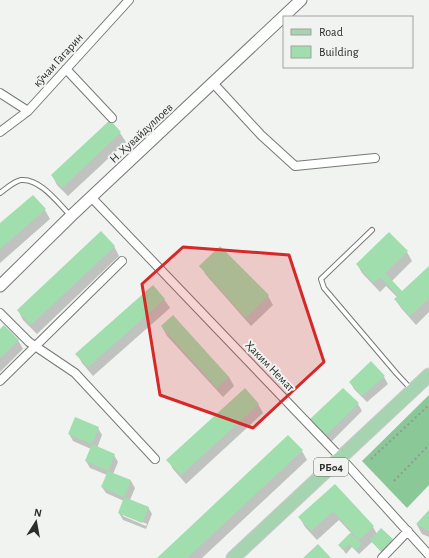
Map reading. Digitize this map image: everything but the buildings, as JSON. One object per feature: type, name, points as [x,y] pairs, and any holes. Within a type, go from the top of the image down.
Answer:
[{"type":"main road","name":"РБ04","points":[[233,558],[429,375]]},
{"type":"street","name":"кӯчаи Гагарин","points":[[0,132],[28,111],[129,0]]},
{"type":"street","name":"Н. Ҳувайдуллоев","points":[[284,16],[301,0]]},
{"type":"street","name":"Н. Ҳувайдуллоев","points":[[0,286],[70,216],[283,17]]},
{"type":"street","points":[[66,69],[112,118]]},
{"type":"street","points":[[213,83],[261,135],[295,166],[375,158]]},
{"type":"street","points":[[0,93],[28,111]]},
{"type":"street","name":"Ҳаким Немат","points":[[91,197],[341,458],[429,555]]},
{"type":"street","points":[[0,381],[122,261]]},
{"type":"street","points":[[0,313],[29,342],[75,373],[155,459]]},
{"type":"street","points":[[382,558],[408,531]]},
{"type":"lane","points":[[0,193],[20,180],[30,180],[40,185],[70,216]]},
{"type":"lane","points":[[372,230],[321,279],[324,288],[412,390]]},
{"type":"path","points":[[371,459],[429,405]]},
{"type":"path","points":[[394,481],[429,445]]},
{"type":"highlighted area","points":[[183,247],[289,255],[324,362],[253,428],[160,395],[142,284]]},
{"type":"green space","points":[[429,395],[429,485],[407,508],[362,461]]}]
